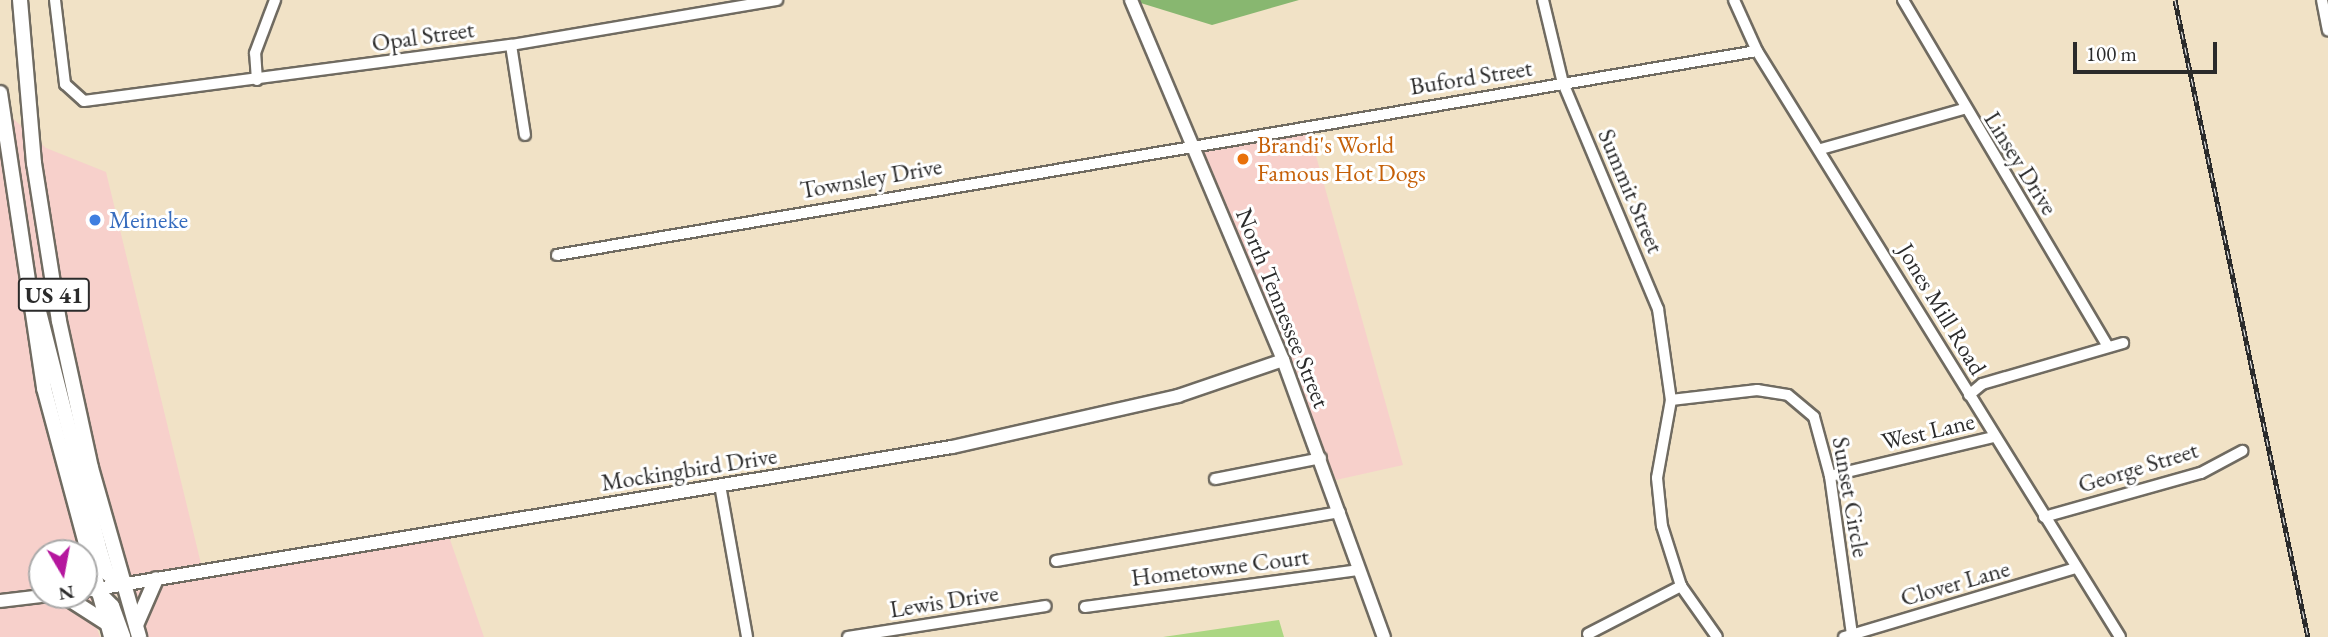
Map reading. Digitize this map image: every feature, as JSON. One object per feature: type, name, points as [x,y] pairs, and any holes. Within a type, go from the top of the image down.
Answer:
[{"type":"main road","name":"US 41","points":[[20,0],[47,259],[80,427],[137,632]]},
{"type":"main road","name":"US 41","points":[[0,93],[23,270],[80,539]]},
{"type":"main road","points":[[23,270],[37,298],[105,565],[122,585]]},
{"type":"main road","points":[[137,632],[156,579]]},
{"type":"main road","points":[[98,596],[112,606],[123,637]]},
{"type":"main road","points":[[80,609],[108,630]]},
{"type":"main road","name":"US 41","points":[[98,609],[108,630]]},
{"type":"street","name":"Opal Street","points":[[55,0],[62,70],[74,98],[257,80],[511,45],[777,0]]},
{"type":"street","points":[[257,80],[255,52],[275,0]]},
{"type":"street","name":"North Tennessee Street","points":[[1131,0],[1283,360],[1321,458],[1384,637]]},
{"type":"street","name":"Summit Street","points":[[1543,0],[1563,83],[1658,309],[1671,400]]},
{"type":"street","name":"Jones Mill Road","points":[[1734,0],[1757,51],[1821,149],[1994,437],[2120,637]]},
{"type":"street","name":"Linsey Drive","points":[[1903,0],[1963,109],[2108,346]]},
{"type":"street","points":[[2322,0],[2328,30]]},
{"type":"street","points":[[511,45],[526,135]]},
{"type":"street","name":"Buford Street","points":[[1192,143],[1757,51]]},
{"type":"street","points":[[1821,149],[1963,109]]},
{"type":"street","name":"Townsley Drive","points":[[557,255],[1192,143]]},
{"type":"street","points":[[1969,395],[1982,384],[2123,343]]},
{"type":"street","name":"Mockingbird Drive","points":[[98,589],[720,485],[1071,423],[1283,360]]},
{"type":"street","name":"Sunset Circle","points":[[1671,400],[1724,391],[1788,395],[1814,417],[1830,476],[1848,636]]},
{"type":"street","points":[[1671,400],[1657,478],[1662,526],[1681,586],[1717,637]]},
{"type":"street","name":"West Lane","points":[[1830,476],[1994,437]]},
{"type":"street","name":"George Street","points":[[2044,517],[2201,473],[2242,452]]},
{"type":"street","points":[[1215,479],[1321,458]]},
{"type":"street","points":[[720,485],[747,637]]},
{"type":"street","points":[[1056,561],[1340,512]]},
{"type":"street","name":"Clover Lane","points":[[1848,636],[2076,568]]},
{"type":"street","name":"Hometowne Court","points":[[1085,607],[1360,570]]},
{"type":"street","points":[[1588,634],[1681,586]]},
{"type":"street","points":[[0,601],[28,598]]},
{"type":"street","name":"Lewis Drive","points":[[848,637],[1046,606]]},
{"type":"shaded area","points":[[0,107],[46,148],[106,172],[203,572],[98,599],[98,539],[28,539],[28,609],[90,609],[100,637],[0,637]]},
{"type":"shaded area","points":[[1307,124],[1403,465],[1336,480],[1192,143]]},
{"type":"shaded area","points":[[447,531],[484,637],[147,637],[131,592]]},
{"type":"green space","points":[[1131,0],[1299,0],[1212,25]]},
{"type":"green space","points":[[1279,620],[1284,637],[1163,637]]},
{"type":"railway","points":[[2175,0],[2308,637]]},
{"type":"place","name":"Brandi's World Famous Hot Dogs","points":[[1243,159]]},
{"type":"place","name":"Meineke","points":[[95,220]]}]
